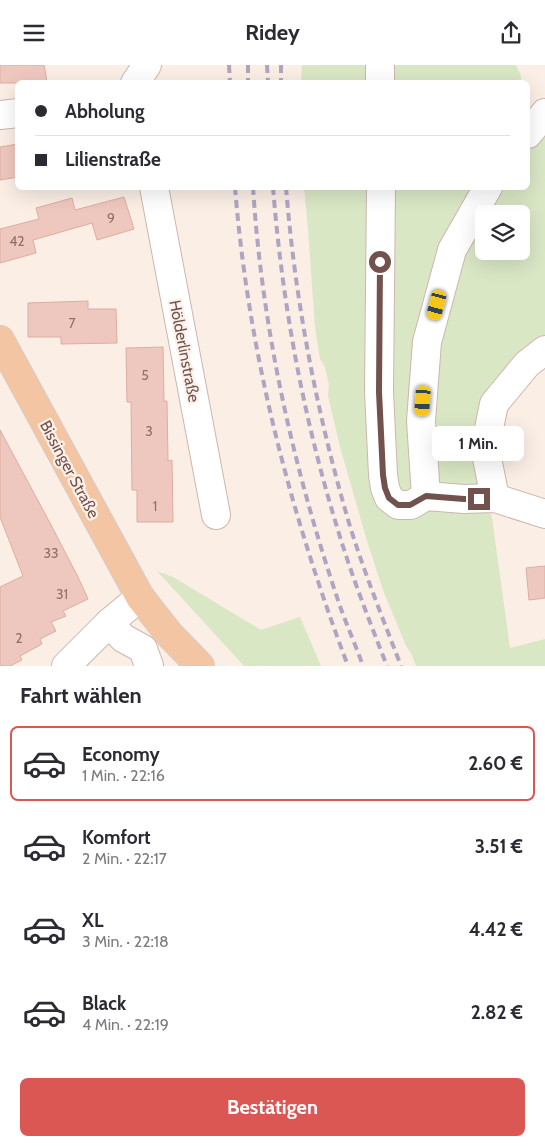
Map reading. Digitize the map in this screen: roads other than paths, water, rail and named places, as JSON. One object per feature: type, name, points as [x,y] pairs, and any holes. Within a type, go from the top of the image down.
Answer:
[{"type":"main road","name":"Bissinger Straße","points":[[0,340],[140,597],[169,634],[200,666]]},
{"type":"street","points":[[137,80],[147,65]]},
{"type":"street","points":[[380,65],[380,80]]},
{"type":"street","points":[[0,115],[15,113]]},
{"type":"street","points":[[530,132],[545,113]]},
{"type":"street","name":"Hölderlinstraße","points":[[155,190],[216,515]]},
{"type":"street","points":[[381,190],[379,392],[383,475],[389,498],[398,505],[410,505],[426,496],[464,499],[495,498],[545,514]]},
{"type":"street","points":[[426,496],[421,421],[427,342],[452,250],[486,190]]},
{"type":"street","points":[[495,498],[485,448],[494,404],[527,364],[545,350]]},
{"type":"street","points":[[66,666],[109,623],[140,597]]},
{"type":"street","points":[[109,623],[123,637],[143,649],[149,666]]},
{"type":"railway","points":[[229,65],[230,80]]},
{"type":"railway","points":[[248,65],[248,80]]},
{"type":"railway","points":[[267,65],[268,80]]},
{"type":"railway","points":[[281,65],[281,80]]},
{"type":"railway","points":[[235,190],[241,249],[250,310],[275,431],[308,549],[348,666]]},
{"type":"railway","points":[[253,190],[257,241],[272,347],[295,452],[323,555],[363,666]]},
{"type":"railway","points":[[273,190],[288,316],[314,443],[342,545],[387,666]]},
{"type":"railway","points":[[286,190],[301,315],[327,441],[349,523],[401,666]]}]
